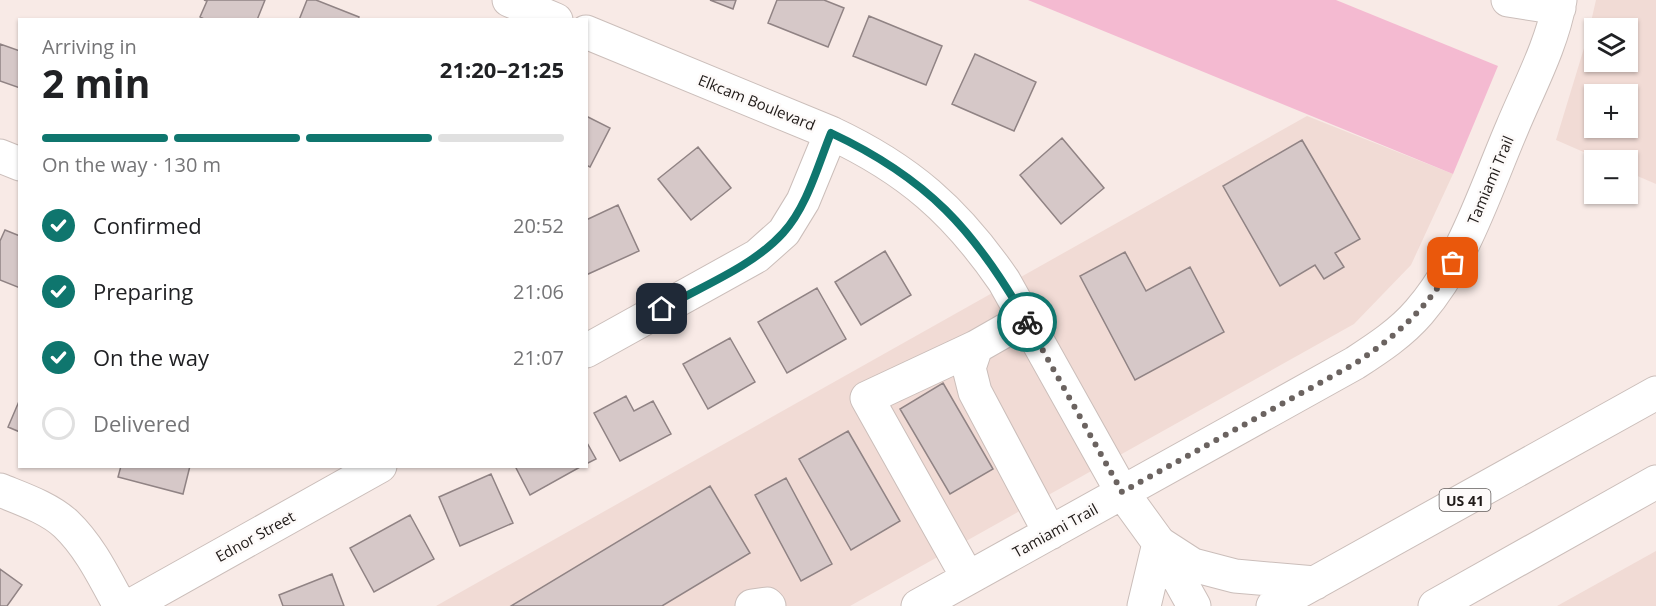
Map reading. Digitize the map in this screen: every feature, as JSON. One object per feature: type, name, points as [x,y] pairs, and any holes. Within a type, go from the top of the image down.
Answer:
[{"type":"street","points":[[508,0],[551,18]]},
{"type":"street","points":[[1508,0],[1559,4]]},
{"type":"street","name":"Tamiami Trail","points":[[918,606],[1356,363],[1389,340],[1419,313],[1443,281],[1463,245],[1547,45],[1559,4]]},
{"type":"street","name":"Elkcam Boulevard","points":[[588,33],[831,133],[876,155],[930,194],[982,249],[1025,319],[1122,492],[1159,543],[1194,606]]},
{"type":"street","points":[[588,350],[757,255],[784,232],[803,201],[831,133]]},
{"type":"street","points":[[0,156],[18,163]]},
{"type":"street","points":[[968,578],[867,398],[976,347],[1025,319]]},
{"type":"street","points":[[976,347],[969,368],[975,392],[1050,532]]},
{"type":"street","name":"US 41","points":[[1273,606],[1306,595],[1656,393]]},
{"type":"street","name":"Ednor Street","points":[[130,606],[376,468]]},
{"type":"street","points":[[1435,606],[1656,482]]},
{"type":"street","points":[[0,490],[34,504],[65,523],[89,551],[120,606]]},
{"type":"street","points":[[1144,606],[1159,543],[1193,565],[1306,595]]},
{"type":"street","points":[[752,606],[769,606]]},
{"type":"shaded area","points":[[1028,0],[1336,0],[1498,66],[1453,174]]},
{"type":"shaded area","points":[[1596,0],[1656,0],[1656,184],[1638,176],[1638,150],[1584,150],[1584,152],[1556,140],[1584,48],[1584,72],[1638,72],[1638,18],[1592,18]]},
{"type":"shaded area","points":[[1307,116],[1453,174],[1411,265],[1354,324],[850,606],[436,606]]},
{"type":"shaded area","points":[[1656,551],[1656,606],[1557,606]]},
{"type":"building","points":[[204,0],[265,0],[258,18],[202,18],[200,17],[207,1]]},
{"type":"building","points":[[307,0],[316,0],[359,17],[359,18],[300,18]]},
{"type":"building","points":[[710,0],[736,0],[733,9]]},
{"type":"building","points":[[777,0],[824,0],[844,8],[828,47],[768,23]]},
{"type":"building","points":[[869,16],[942,46],[926,85],[853,56]]},
{"type":"building","points":[[0,44],[18,50],[18,87],[0,81]]},
{"type":"building","points":[[975,54],[1036,82],[1014,131],[952,104]]},
{"type":"building","points":[[588,117],[610,128],[590,167],[588,166]]},
{"type":"building","points":[[1062,138],[1104,188],[1061,224],[1020,175]]},
{"type":"building","points":[[1302,140],[1360,239],[1335,253],[1344,267],[1324,279],[1315,265],[1280,286],[1223,186]]},
{"type":"building","points":[[698,147],[731,188],[691,220],[658,179]]},
{"type":"building","points":[[618,205],[639,251],[588,274],[588,219]]},
{"type":"building","points":[[5,230],[18,235],[18,287],[0,280],[0,241]]},
{"type":"building","points":[[885,251],[911,295],[861,325],[835,282]]},
{"type":"building","points":[[1125,252],[1146,291],[1190,267],[1224,332],[1135,380],[1080,276]]},
{"type":"building","points":[[817,288],[846,339],[787,373],[758,322]]},
{"type":"building","points":[[730,338],[755,382],[708,409],[683,364]]},
{"type":"building","points":[[943,383],[993,469],[950,494],[900,409]]},
{"type":"building","points":[[626,396],[634,411],[653,401],[671,434],[620,461],[594,413]]},
{"type":"building","points":[[18,404],[18,431],[8,427]]},
{"type":"building","points":[[848,431],[900,521],[851,550],[799,459]]},
{"type":"building","points":[[588,445],[596,459],[588,463]]},
{"type":"building","points":[[120,468],[190,468],[183,494],[118,477]]},
{"type":"building","points":[[516,468],[578,468],[530,495]]},
{"type":"building","points":[[491,474],[513,523],[460,546],[439,497]]},
{"type":"building","points":[[786,478],[832,564],[801,581],[755,495]]},
{"type":"building","points":[[710,486],[750,553],[662,606],[511,606]]},
{"type":"building","points":[[410,515],[434,559],[374,592],[350,548]]},
{"type":"building","points":[[0,569],[22,585],[7,606],[0,606]]},
{"type":"building","points":[[332,574],[344,606],[283,606],[279,595]]},
{"type":"way so far","points":[[1027,322],[1122,492],[1356,363],[1389,340],[1419,313],[1443,281],[1453,263]]},
{"type":"route","points":[[662,309],[757,255],[784,232],[803,201],[831,133],[868,150],[900,170],[958,220],[1004,281],[1027,322]]}]
